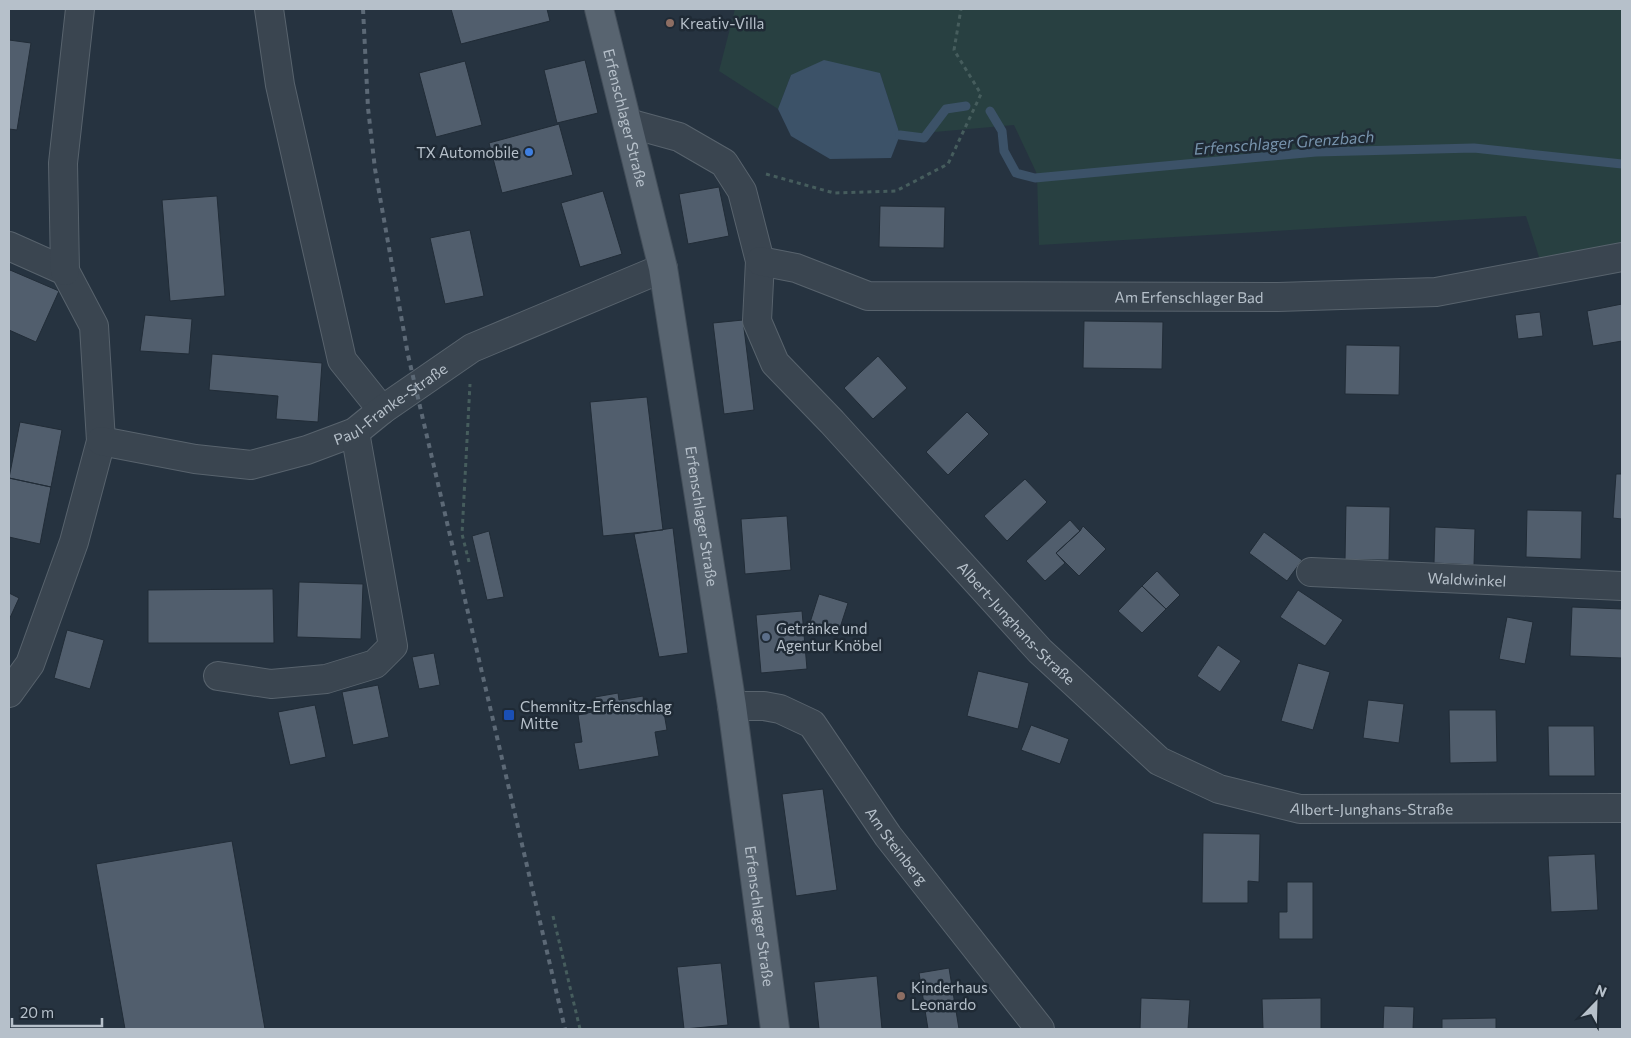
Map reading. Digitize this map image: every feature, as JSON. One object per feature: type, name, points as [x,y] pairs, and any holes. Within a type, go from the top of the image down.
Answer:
[{"type":"main road","name":"Erfenschlager Straße","points":[[599,9],[662,268],[732,706],[775,1029]]},
{"type":"street","points":[[9,693],[30,664],[74,542],[102,441],[94,326],[65,271],[64,163],[80,9]]},
{"type":"street","points":[[269,9],[280,85],[342,360],[382,410]]},
{"type":"street","name":"Albert-Junghans-Straße","points":[[628,123],[679,138],[724,163],[742,191],[760,260],[757,322],[775,363],[832,422],[1040,651],[1159,761],[1219,789],[1300,809],[1622,807]]},
{"type":"street","points":[[9,246],[65,271]]},
{"type":"street","name":"Am Erfenschlager Bad","points":[[760,260],[796,268],[868,296],[1278,297],[1436,292],[1622,257]]},
{"type":"street","name":"Paul-Franke-Straße","points":[[102,441],[195,459],[251,465],[308,450],[355,432],[382,410],[472,348],[662,268]]},
{"type":"street","points":[[218,676],[271,684],[326,679],[375,664],[394,646],[355,432]]},
{"type":"street","name":"Waldwinkel","points":[[1311,572],[1622,586]]},
{"type":"street","name":"Am Steinberg","points":[[732,706],[764,706],[780,709],[812,724],[888,836],[1040,1029]]},
{"type":"path","points":[[724,163],[834,193],[896,190],[948,164],[981,94],[954,50],[961,9]]},
{"type":"path","points":[[469,562],[462,534],[472,348]]},
{"type":"path","points":[[553,916],[580,1029]]},
{"type":"green space","points":[[735,9],[1622,9],[1622,242],[1540,260],[1526,216],[1039,245],[1037,174],[1014,125],[900,135],[880,73],[791,75],[778,109],[719,71]]},
{"type":"water","points":[[824,60],[880,73],[900,135],[891,158],[830,159],[791,136],[778,109],[791,75]]},
{"type":"building","points":[[451,9],[547,9],[550,21],[461,44]]},
{"type":"building","points":[[9,40],[31,43],[17,130],[9,129]]},
{"type":"building","points":[[585,60],[598,113],[557,123],[544,70]]},
{"type":"building","points":[[465,61],[482,125],[436,137],[419,73]]},
{"type":"building","points":[[559,124],[573,175],[502,193],[489,143]]},
{"type":"building","points":[[719,187],[729,236],[688,244],[679,194]]},
{"type":"building","points":[[603,191],[622,254],[580,267],[561,203]]},
{"type":"building","points":[[217,196],[225,296],[170,301],[162,200]]},
{"type":"building","points":[[880,206],[945,207],[944,248],[879,247]]},
{"type":"building","points":[[470,230],[484,296],[445,304],[430,238]]},
{"type":"building","points":[[10,270],[59,291],[36,342],[9,330]]},
{"type":"building","points":[[1622,304],[1622,341],[1593,346],[1587,311]]},
{"type":"building","points":[[1540,312],[1543,336],[1518,339],[1515,315]]},
{"type":"building","points":[[145,315],[192,319],[189,354],[140,351]]},
{"type":"building","points":[[743,320],[754,410],[724,414],[713,323]]},
{"type":"building","points":[[1084,321],[1163,322],[1162,369],[1083,368]]},
{"type":"building","points":[[1346,345],[1400,346],[1399,395],[1345,394]]},
{"type":"building","points":[[212,354],[322,363],[318,422],[276,419],[278,396],[209,390]]},
{"type":"building","points":[[878,356],[907,388],[873,419],[844,388]]},
{"type":"building","points":[[647,397],[663,530],[603,536],[590,402]]},
{"type":"building","points":[[967,412],[989,434],[948,475],[926,452]]},
{"type":"building","points":[[20,422],[62,430],[51,487],[9,478]]},
{"type":"building","points":[[1616,474],[1622,474],[1622,519],[1613,518]]},
{"type":"building","points":[[9,478],[51,487],[40,544],[9,537]]},
{"type":"building","points":[[1025,479],[1047,502],[1007,541],[984,516]]},
{"type":"building","points":[[1346,506],[1390,507],[1389,560],[1345,560]]},
{"type":"building","points":[[1527,510],[1582,511],[1581,559],[1526,557]]},
{"type":"building","points":[[787,516],[791,570],[745,574],[741,519]]},
{"type":"building","points":[[1070,520],[1080,531],[1056,553],[1065,563],[1045,581],[1026,561]]},
{"type":"building","points":[[1083,526],[1106,549],[1079,576],[1056,553]]},
{"type":"building","points":[[1435,527],[1475,529],[1474,565],[1434,563]]},
{"type":"building","points":[[673,528],[688,653],[659,657],[634,534]]},
{"type":"building","points":[[489,531],[504,597],[487,600],[472,536]]},
{"type":"building","points":[[1264,532],[1302,560],[1287,581],[1249,553]]},
{"type":"building","points":[[1157,571],[1180,595],[1166,609],[1142,586]]},
{"type":"building","points":[[299,582],[363,584],[361,639],[297,637]]},
{"type":"building","points":[[1142,586],[1166,609],[1142,633],[1118,611]]},
{"type":"building","points":[[273,589],[274,643],[148,643],[148,590]]},
{"type":"building","points":[[1298,590],[1343,620],[1325,646],[1280,617]]},
{"type":"building","points":[[9,593],[19,598],[9,620]]},
{"type":"building","points":[[819,594],[848,603],[837,637],[808,629]]},
{"type":"building","points":[[1572,607],[1622,609],[1622,658],[1570,656]]},
{"type":"building","points":[[802,611],[807,669],[761,673],[756,615]]},
{"type":"building","points":[[1507,617],[1533,622],[1525,664],[1499,659]]},
{"type":"building","points":[[67,630],[104,640],[90,689],[54,678]]},
{"type":"building","points":[[1218,645],[1241,661],[1220,692],[1197,676]]},
{"type":"building","points":[[434,653],[440,685],[419,689],[412,657]]},
{"type":"building","points":[[1298,663],[1330,672],[1313,730],[1281,721]]},
{"type":"building","points":[[978,671],[1029,683],[1018,729],[967,716]]},
{"type":"building","points":[[378,685],[389,737],[353,745],[342,692]]},
{"type":"building","points":[[618,693],[619,700],[643,696],[644,704],[662,701],[667,730],[655,732],[659,756],[579,770],[574,743],[582,742],[578,715],[597,711],[595,697]]},
{"type":"building","points":[[1368,700],[1404,704],[1399,743],[1363,738]]},
{"type":"building","points":[[315,705],[326,757],[290,765],[278,712]]},
{"type":"building","points":[[1449,710],[1496,710],[1497,762],[1450,763]]},
{"type":"building","points":[[1031,725],[1069,739],[1060,764],[1021,750]]},
{"type":"building","points":[[1548,726],[1594,726],[1595,776],[1549,776]]},
{"type":"building","points":[[823,789],[837,890],[796,896],[782,794]]},
{"type":"building","points":[[1203,833],[1260,834],[1259,882],[1248,881],[1248,903],[1202,903]]},
{"type":"building","points":[[232,841],[265,1029],[125,1029],[96,864]]},
{"type":"building","points":[[1595,854],[1598,910],[1551,912],[1548,856]]},
{"type":"building","points":[[1287,882],[1313,882],[1313,939],[1279,939],[1279,912],[1287,912]]},
{"type":"building","points":[[721,963],[728,1025],[684,1029],[677,967]]},
{"type":"building","points":[[949,968],[959,1029],[928,1029],[919,973]]},
{"type":"building","points":[[877,976],[882,1029],[819,1029],[814,982]]},
{"type":"building","points":[[1141,998],[1190,1000],[1188,1029],[1140,1029]]},
{"type":"building","points":[[1321,998],[1321,1029],[1263,1029],[1262,999]]},
{"type":"building","points":[[1384,1006],[1414,1007],[1413,1029],[1383,1029]]},
{"type":"building","points":[[1496,1018],[1496,1029],[1442,1029],[1442,1019]]},
{"type":"waterway","name":"Erfenschlager Grenzbach","points":[[900,135],[924,138],[946,109],[966,106]]},
{"type":"waterway","name":"Erfenschlager Grenzbach","points":[[990,111],[1002,131],[1004,151],[1016,173],[1035,178],[1316,152],[1474,148],[1622,164]]},
{"type":"railway","points":[[363,9],[368,108],[375,169],[408,355],[565,1029]]},
{"type":"place","name":"Kreativ-Villa","points":[[670,23]]},
{"type":"place","name":"TX Automobile","points":[[529,152]]},
{"type":"place","name":"Getränke und Agentur Knöbel","points":[[766,637]]},
{"type":"place","name":"Chemnitz-Erfenschlag Mitte","points":[[509,715]]},
{"type":"place","name":"Kinderhaus Leonardo","points":[[901,996]]}]
